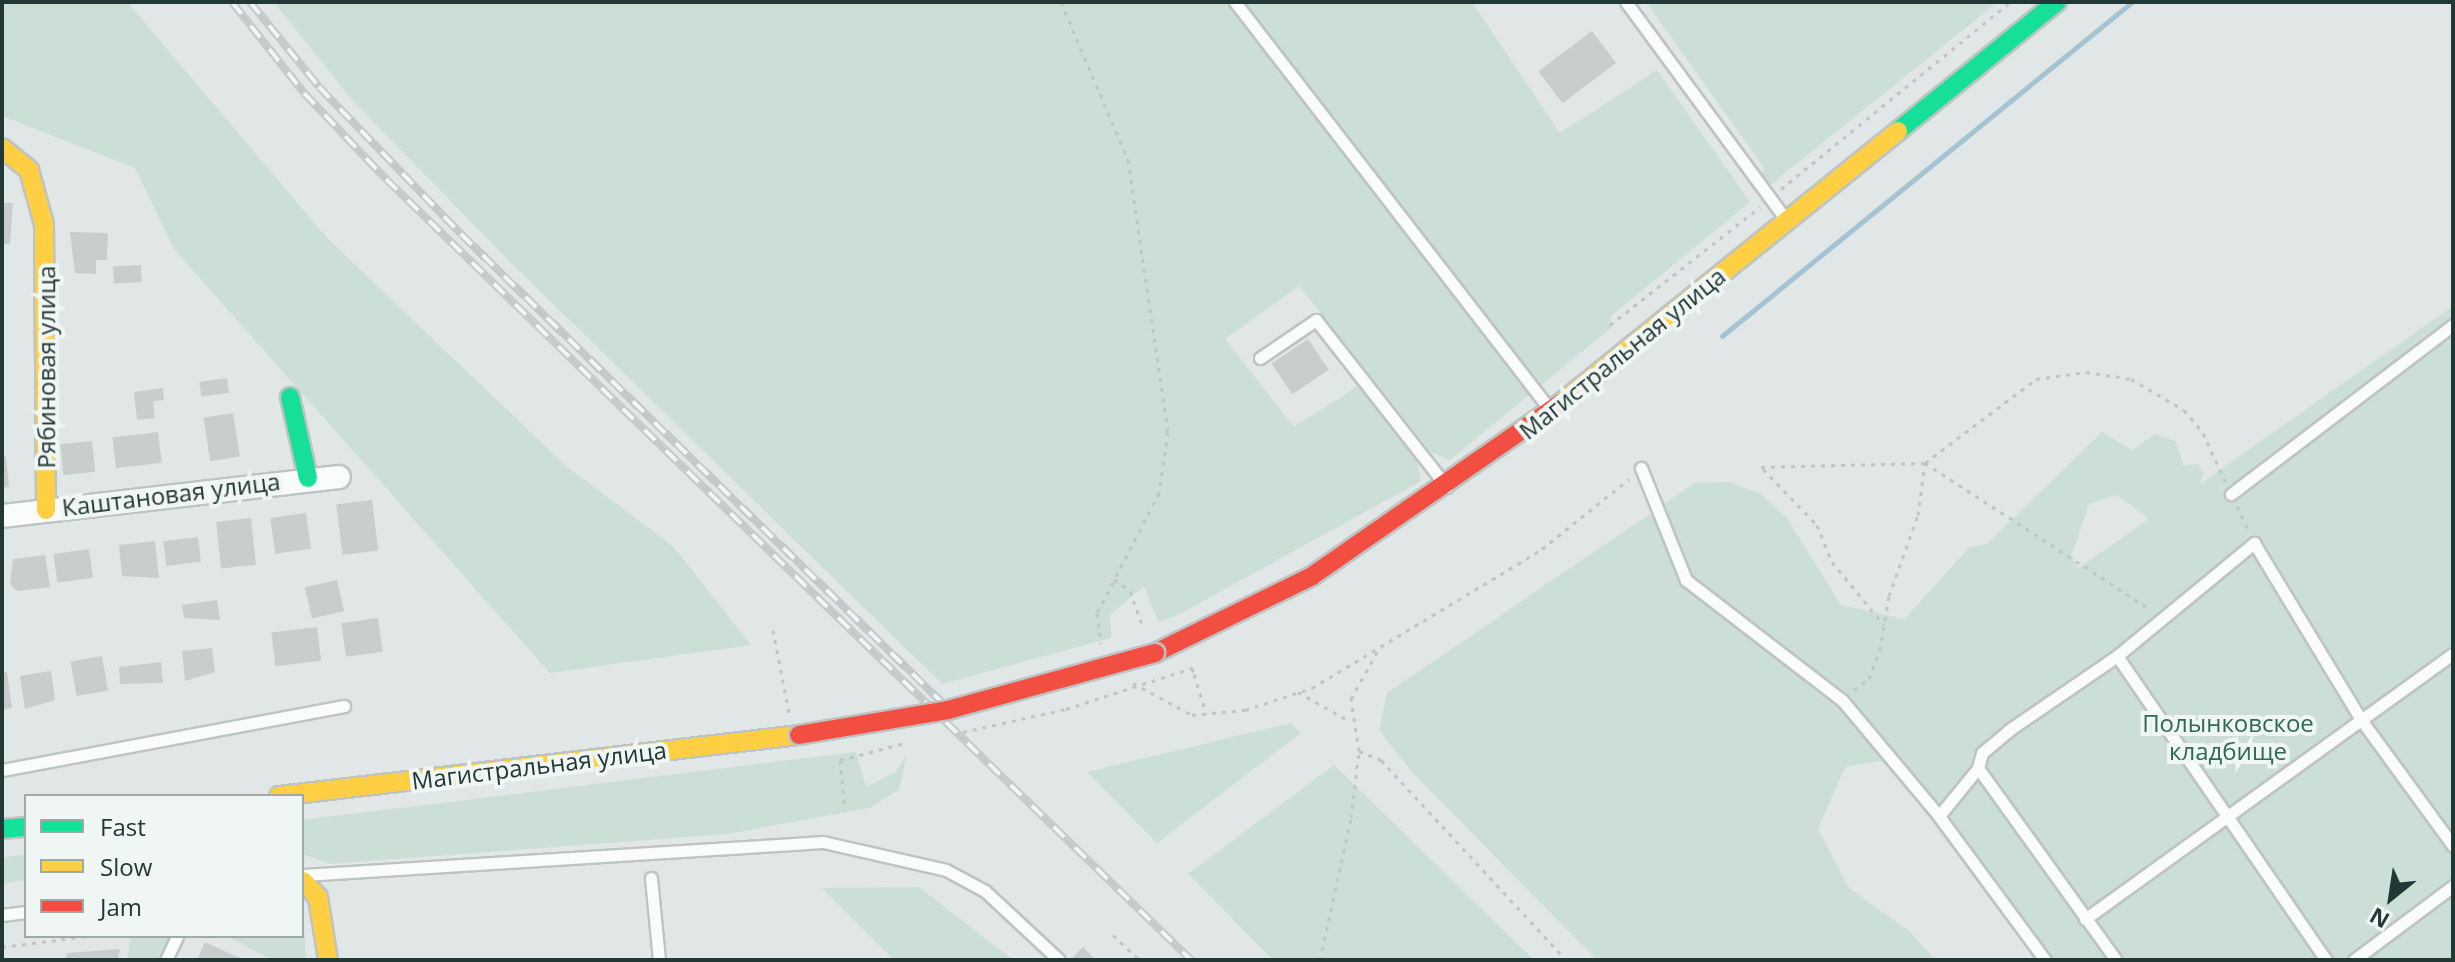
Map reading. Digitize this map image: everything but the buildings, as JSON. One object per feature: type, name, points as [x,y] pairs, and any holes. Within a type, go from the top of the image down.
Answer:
[{"type":"main road","name":"Магистральная улица","points":[[296,794],[799,735],[948,710],[1155,653],[1312,576],[1447,487],[1552,411],[2057,2]]},
{"type":"main road","name":"Рябиновая улица","points":[[2,148],[29,170],[44,224],[46,510]]},
{"type":"main road","points":[[290,397],[308,478]]},
{"type":"main road","points":[[2,829],[24,827]]},
{"type":"main road","points":[[304,881],[318,897],[328,960]]},
{"type":"street","name":"Каштановая улица","points":[[2,516],[308,478],[339,477]]},
{"type":"lane","points":[[1235,2],[1552,411]]},
{"type":"lane","points":[[1626,2],[1786,220]]},
{"type":"lane","points":[[1260,358],[1316,320],[1447,487]]},
{"type":"lane","points":[[2231,494],[2453,325]]},
{"type":"lane","points":[[1641,468],[1686,580],[1842,700],[1939,816],[2045,960]]},
{"type":"lane","points":[[1939,816],[1978,768],[1982,753],[2009,730],[2117,656],[2254,543],[2362,721],[2453,846]]},
{"type":"lane","points":[[2085,919],[2230,818],[2453,654]]},
{"type":"lane","points":[[2117,656],[2326,960]]},
{"type":"lane","points":[[2,770],[344,706]]},
{"type":"lane","points":[[1978,768],[2116,960]]},
{"type":"lane","points":[[304,879],[823,842],[946,870],[985,891],[1059,960]]},
{"type":"lane","points":[[651,878],[659,960]]},
{"type":"lane","points":[[2354,960],[2453,886]]},
{"type":"lane","points":[[2,915],[24,912]]},
{"type":"lane","points":[[166,960],[176,938]]},
{"type":"path","points":[[1061,2],[1128,160],[1168,432],[1159,493],[1097,613],[1096,636],[1103,648]]},
{"type":"path","points":[[1610,325],[1770,199],[2010,2]]},
{"type":"path","points":[[1842,700],[1869,679],[1918,515],[1925,463],[2036,379],[2108,374],[2162,393],[2184,410],[2203,433],[2254,543]]},
{"type":"path","points":[[1884,625],[1832,562],[1817,525],[1761,467],[1925,463],[2099,581],[2166,618]]},
{"type":"path","points":[[1131,682],[1192,715],[1245,710],[1298,692],[1377,651],[1542,549],[1641,468]]},
{"type":"path","points":[[1114,579],[1130,591],[1143,627]]},
{"type":"path","points":[[773,630],[789,713]]},
{"type":"path","points":[[1320,960],[1351,818],[1359,751],[1349,721],[1351,699],[1377,651]]},
{"type":"path","points":[[947,736],[1066,709],[1192,668],[1207,714]]},
{"type":"path","points":[[1298,692],[1349,721]]},
{"type":"path","points":[[845,810],[840,760],[916,741]]},
{"type":"path","points":[[1359,751],[1381,760],[1566,960]]},
{"type":"path","points":[[1113,935],[1140,960]]},
{"type":"path","points":[[2,947],[72,938]]},
{"type":"green space","points":[[2,2],[127,2],[328,239],[566,466],[673,546],[751,645],[550,673],[174,249],[135,168],[2,116]]},
{"type":"green space","points":[[274,2],[1472,2],[1560,133],[1657,70],[1750,202],[1611,316],[1612,327],[1450,460],[1431,452],[1299,286],[1225,339],[1294,427],[1358,386],[1417,462],[1421,481],[1178,615],[1158,622],[1144,586],[1110,615],[1111,638],[942,684],[509,261],[352,100]]},
{"type":"green space","points":[[1646,2],[1998,2],[1765,189],[1756,177],[1765,169]]},
{"type":"green space","name":"Полынковское кладбище","points":[[2453,306],[2453,960],[2036,960],[1886,760],[1845,767],[1818,829],[1849,888],[1908,930],[1936,960],[1597,960],[1411,771],[1379,730],[1387,693],[1695,483],[1729,482],[1760,493],[1787,518],[1841,605],[1904,619],[1970,547],[1987,544],[2102,432],[2132,450],[2155,434],[2176,441],[2183,465],[2198,464],[2204,473],[2200,484]],"holes":[[[2117,495],[2149,519],[2077,569],[2072,555],[2089,504]]]},
{"type":"green space","points":[[1291,723],[1301,733],[1157,843],[1087,772]]},
{"type":"green space","points":[[856,752],[866,787],[895,772],[907,754],[899,790],[869,808],[727,834],[330,864],[304,855],[304,820]]},
{"type":"green space","points":[[1334,765],[1534,960],[1273,960],[1188,874]]},
{"type":"green space","points":[[24,854],[24,880],[2,884],[2,858]]},
{"type":"green space","points":[[919,887],[1013,960],[894,960],[822,888]]},
{"type":"green space","points":[[304,926],[306,960],[272,960],[231,938],[304,938]]},
{"type":"green space","points":[[131,938],[173,938],[163,960],[127,960]]},
{"type":"waterway","points":[[1722,336],[2132,2]]},
{"type":"railway","points":[[232,2],[304,93],[386,179],[1191,960]]},
{"type":"railway","points":[[250,2],[319,87],[461,234],[957,717]]},
{"type":"traffic: fast","points":[[1898,131],[2057,2]]},
{"type":"traffic: fast","points":[[290,397],[308,478]]},
{"type":"traffic: fast","points":[[2,829],[24,827]]},
{"type":"traffic: slow","points":[[1561,403],[1898,131]]},
{"type":"traffic: slow","points":[[2,148],[29,170],[44,224],[46,510]]},
{"type":"traffic: slow","points":[[296,794],[799,735]]},
{"type":"traffic: slow","points":[[304,882],[318,897],[328,960]]},
{"type":"traffic: jam","points":[[1155,653],[1312,576],[1561,403]]},
{"type":"traffic: jam","points":[[799,735],[948,710],[1155,653]]}]
